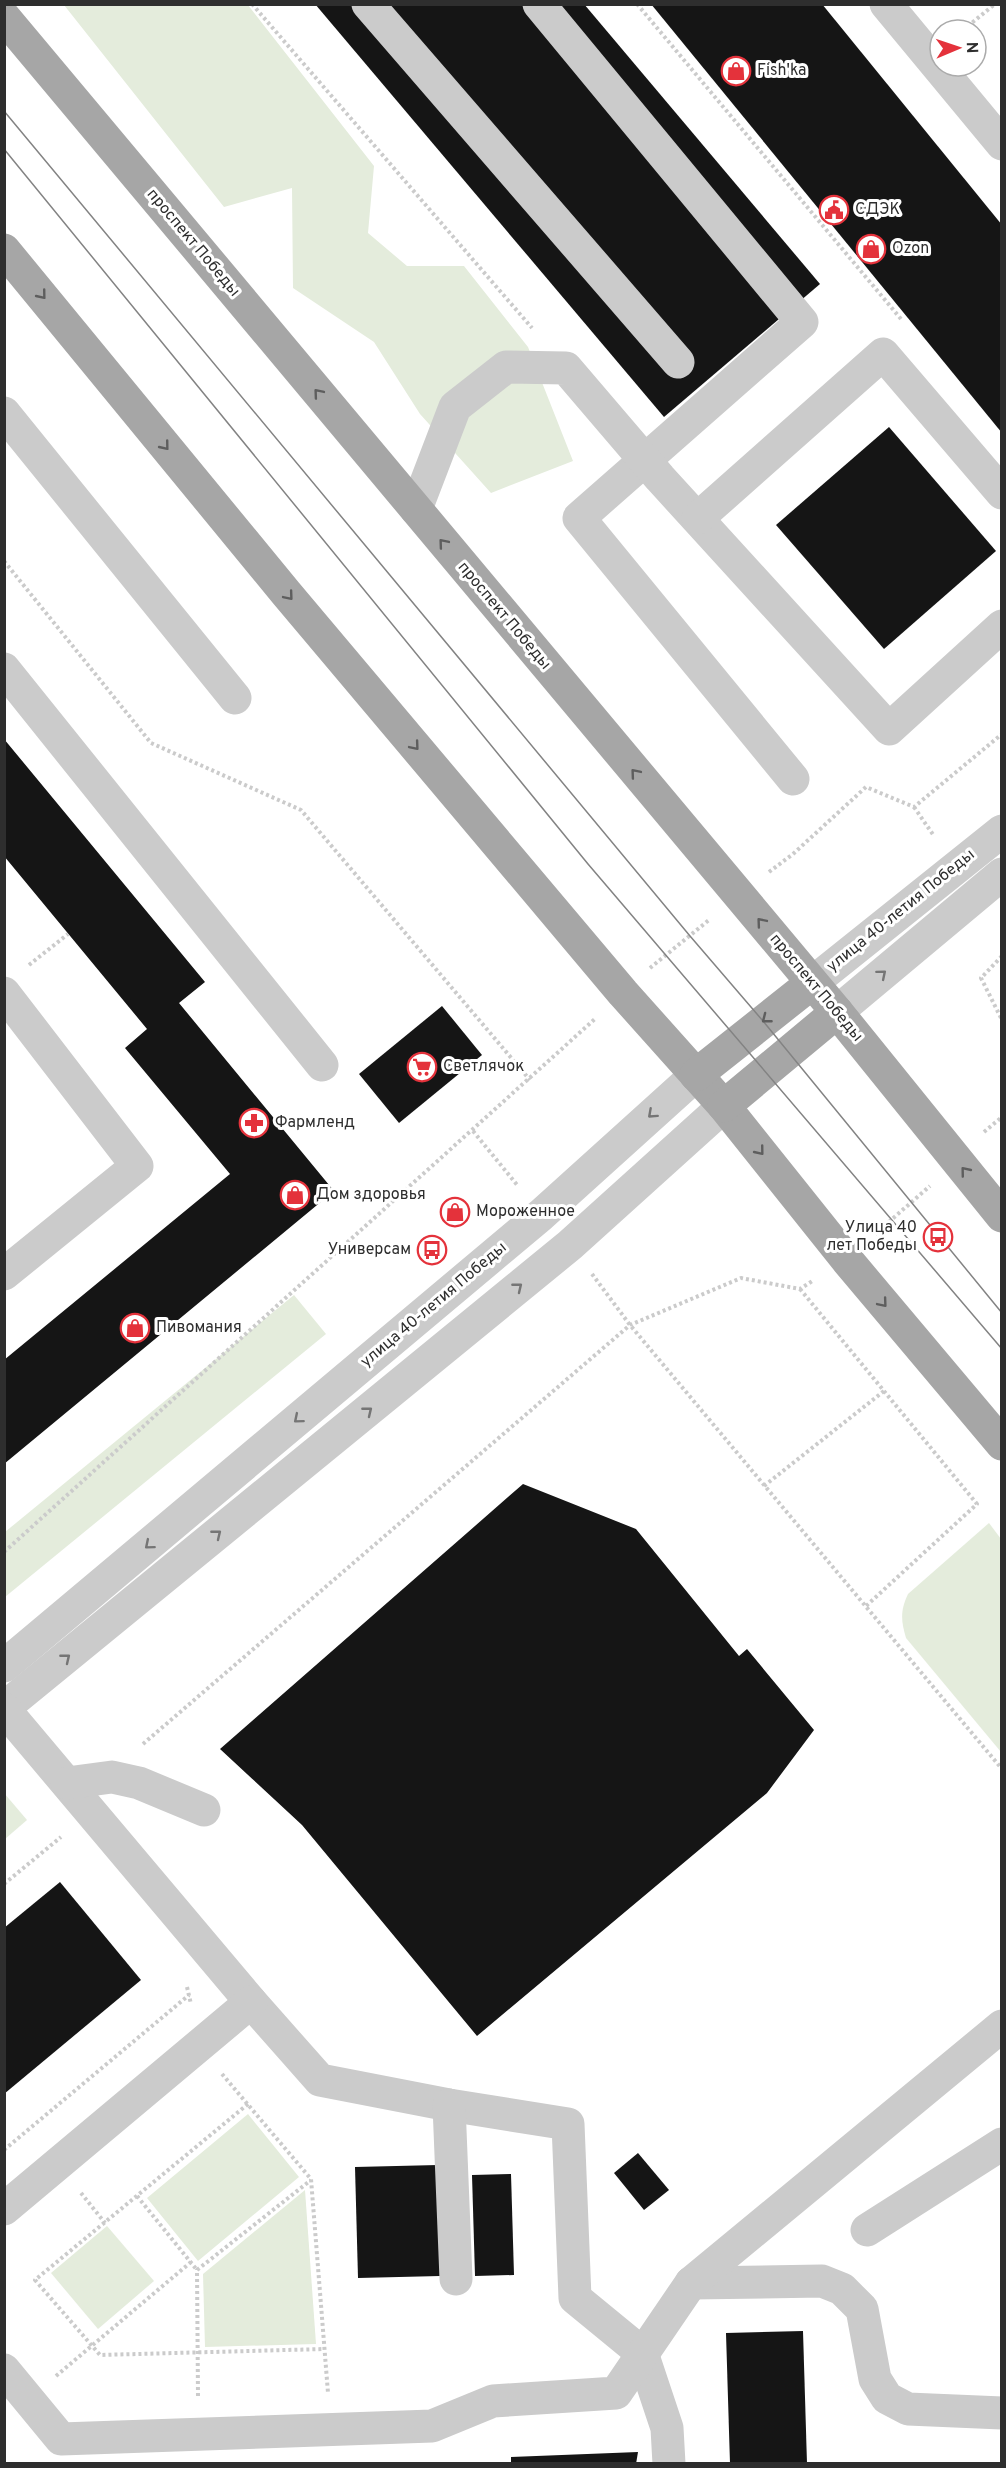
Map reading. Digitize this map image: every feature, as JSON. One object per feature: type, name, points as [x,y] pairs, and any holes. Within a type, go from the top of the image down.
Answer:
[{"type":"main road","name":"проспект Победы","points":[[4,17],[837,1012],[1002,1216]]},
{"type":"main road","points":[[4,250],[286,593],[623,993],[724,1106],[847,1260],[1002,1444]]},
{"type":"main road","name":"улица 40-летия Победы","points":[[696,1075],[812,983]]},
{"type":"main road","points":[[724,1106],[837,1012]]},
{"type":"street","points":[[368,4],[678,362]]},
{"type":"street","points":[[539,4],[802,322],[579,518],[793,779]]},
{"type":"street","points":[[886,4],[1002,144]]},
{"type":"street","points":[[698,518],[883,354],[1002,493]]},
{"type":"street","points":[[416,510],[455,407],[506,367],[566,368],[645,460],[889,729],[1002,627]]},
{"type":"street","points":[[4,412],[235,698]]},
{"type":"street","points":[[4,669],[322,1065]]},
{"type":"street","name":"улица 40-летия Победы","points":[[812,983],[1002,831]]},
{"type":"street","points":[[837,1012],[1002,874]]},
{"type":"street","points":[[4,1274],[137,1166],[14,981]]},
{"type":"street","name":"улица 40-летия Победы","points":[[7,1659],[541,1215],[696,1075]]},
{"type":"street","points":[[669,2463],[667,2428],[642,2353],[574,2298],[568,2124],[449,2105],[320,2080],[251,2002],[4,1708],[570,1245],[724,1106]]},
{"type":"street","points":[[7,1659],[33,1684]]},
{"type":"street","points":[[67,1783],[112,1777],[139,1783],[204,1810]]},
{"type":"street","points":[[4,2209],[251,2002]]},
{"type":"street","points":[[4,2370],[61,2439],[432,2426],[493,2402],[616,2393],[692,2283],[1002,2026]]},
{"type":"street","points":[[449,2105],[456,2279]]},
{"type":"street","points":[[867,2230],[1002,2144]]},
{"type":"street","points":[[692,2283],[822,2281],[842,2289],[862,2310],[875,2379],[887,2398],[908,2409],[1002,2413]]},
{"type":"path","points":[[252,4],[566,368]]},
{"type":"path","points":[[637,4],[903,321]]},
{"type":"path","points":[[978,18],[995,4]]},
{"type":"path","points":[[4,561],[151,743],[301,810],[530,1080]]},
{"type":"path","points":[[4,1552],[530,1080],[650,968],[793,854],[866,787],[914,807],[1002,734]]},
{"type":"path","points":[[14,981],[68,934]]},
{"type":"path","points":[[1002,956],[981,978],[1002,1020]]},
{"type":"path","points":[[800,1289],[847,1260],[922,1195],[954,1158],[1002,1117]]},
{"type":"path","points":[[473,1131],[541,1215]]},
{"type":"path","points":[[570,1245],[630,1325],[1002,1768]]},
{"type":"path","points":[[112,1777],[130,1755],[630,1325],[741,1278],[800,1289],[977,1504],[865,1606]]},
{"type":"path","points":[[764,1486],[884,1391]]},
{"type":"path","points":[[4,1884],[75,1826],[88,1809]]},
{"type":"path","points":[[187,1984],[199,2046],[311,2179],[330,2430]]},
{"type":"path","points":[[4,2150],[189,1995]]},
{"type":"path","points":[[248,2104],[35,2280],[100,2355],[324,2349]]},
{"type":"path","points":[[197,2270],[311,2179]]},
{"type":"path","points":[[137,2196],[197,2270],[199,2434]]},
{"type":"path","points":[[28,2399],[191,2262]]},
{"type":"green space","points":[[64,5],[248,5],[374,166],[368,233],[407,266],[464,266],[528,347],[573,461],[491,493],[420,414],[374,342],[293,288],[292,188],[224,207]]},
{"type":"green space","points":[[294,1295],[326,1334],[5,1597],[5,1532]]},
{"type":"green space","points":[[989,1523],[1001,1539],[1001,1752],[906,1638],[902,1621],[908,1594]]},
{"type":"green space","points":[[4,1793],[27,1820],[5,1839],[4,1839]]},
{"type":"green space","points":[[248,2114],[299,2177],[198,2261],[147,2198]]},
{"type":"green space","points":[[305,2190],[316,2344],[205,2347],[203,2274]]},
{"type":"green space","points":[[107,2226],[154,2281],[98,2329],[51,2273]]},
{"type":"building","points":[[315,4],[584,4],[820,284],[664,417]]},
{"type":"building","points":[[651,4],[822,4],[1002,225],[1002,433]]},
{"type":"building","points":[[889,427],[996,551],[884,649],[776,525]]},
{"type":"building","points":[[4,739],[205,982],[179,1003],[334,1191],[4,1464],[4,1360],[230,1174],[125,1048],[147,1029],[4,856]]},
{"type":"building","points":[[442,1006],[482,1055],[399,1123],[359,1074]]},
{"type":"building","points":[[523,1484],[636,1529],[739,1656],[747,1649],[814,1730],[767,1793],[477,2036],[302,1825],[220,1749]]},
{"type":"building","points":[[60,1882],[141,1980],[4,2094],[4,1928]]},
{"type":"building","points":[[638,2153],[669,2190],[644,2210],[614,2173]]},
{"type":"building","points":[[438,2165],[440,2276],[358,2278],[355,2167]]},
{"type":"building","points":[[511,2174],[514,2275],[475,2276],[472,2175]]},
{"type":"building","points":[[803,2331],[807,2464],[730,2464],[726,2333]]},
{"type":"building","points":[[638,2452],[636,2464],[511,2464],[511,2457]]},
{"type":"tram line","points":[[4,111],[763,1021],[1002,1313]]},
{"type":"tram line","points":[[4,149],[588,864],[1002,1349]]},
{"type":"place","name":"Fish'ka","points":[[736,71]]},
{"type":"place","name":"СДЭК","points":[[834,210]]},
{"type":"place","name":"Ozon","points":[[871,249]]},
{"type":"place","name":"Светлячок","points":[[422,1067]]},
{"type":"place","name":"Фармленд","points":[[254,1123]]},
{"type":"place","name":"Дом здоровья","points":[[295,1195]]},
{"type":"place","name":"Мороженное","points":[[455,1212]]},
{"type":"place","name":"Улица 40 лет Победы","points":[[938,1237]]},
{"type":"place","name":"Универсам","points":[[432,1250]]},
{"type":"place","name":"Пивомания","points":[[135,1328]]}]
